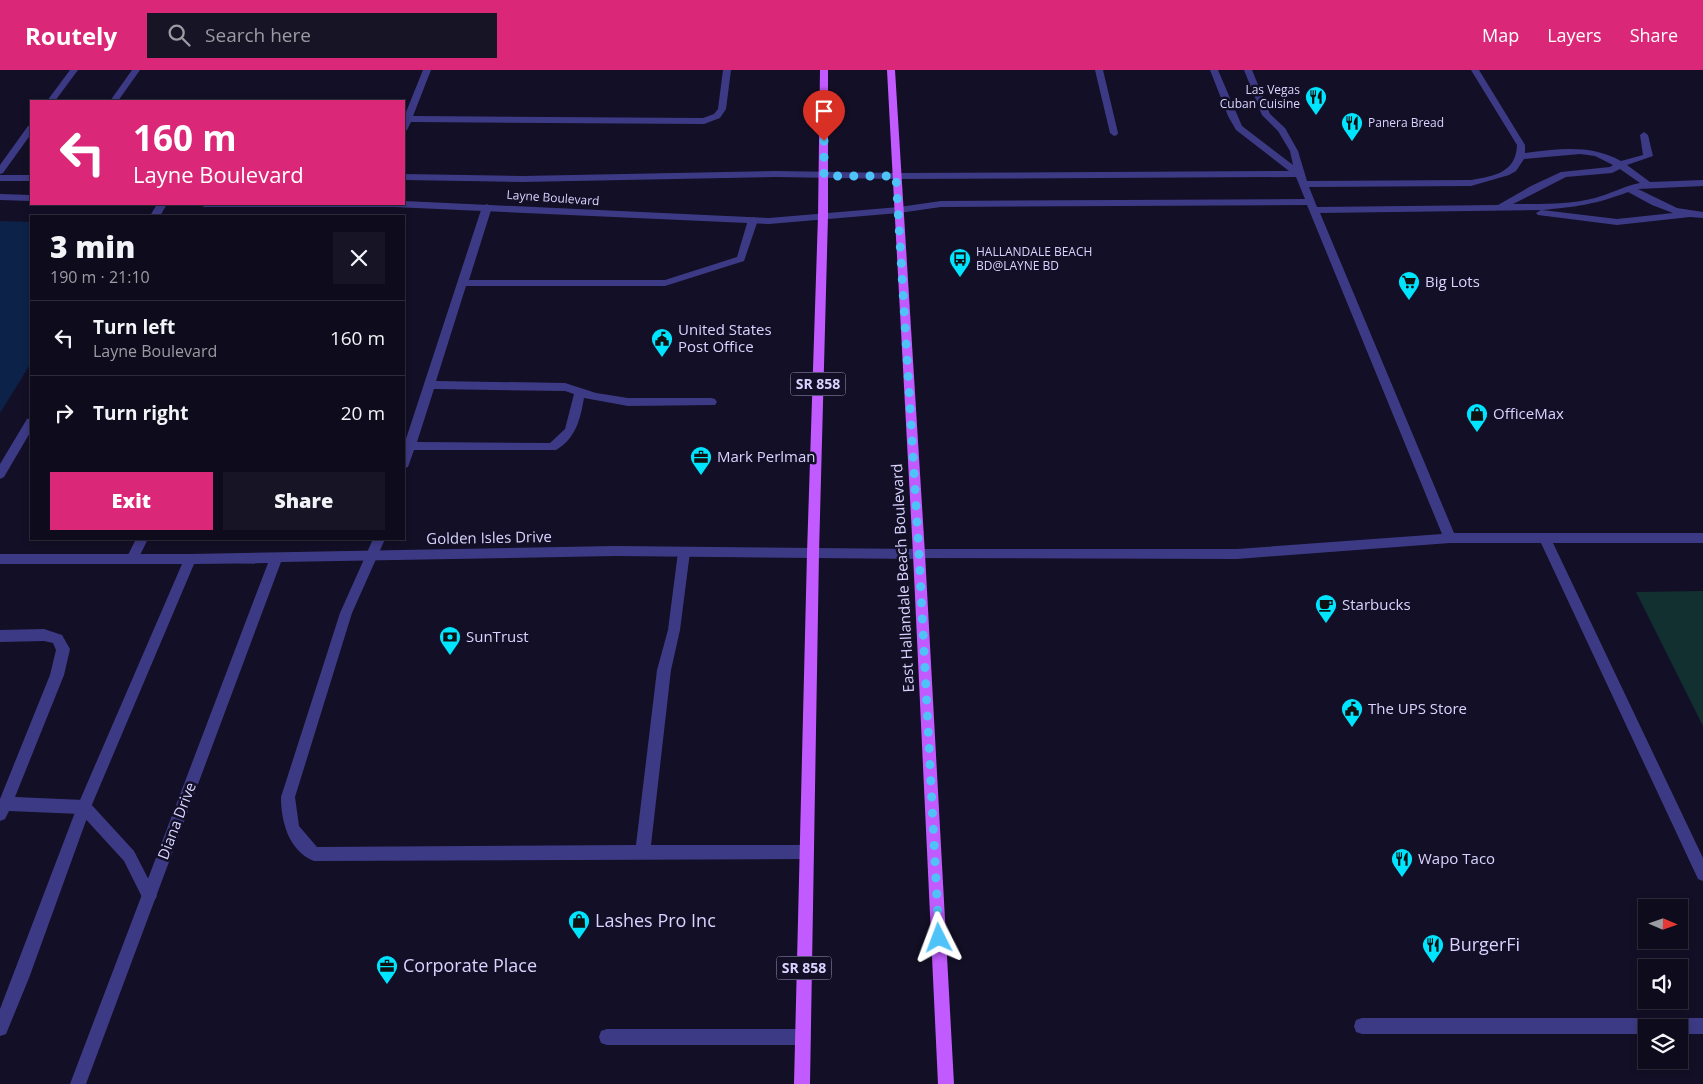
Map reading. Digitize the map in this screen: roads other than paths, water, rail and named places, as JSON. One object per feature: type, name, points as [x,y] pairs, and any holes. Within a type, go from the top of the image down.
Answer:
[{"type":"main road","name":"SR 858","points":[[802,1084],[813,552],[824,176],[824,70]]},
{"type":"main road","name":"East Hallandale Beach Boulevard","points":[[891,70],[919,554],[946,1084]]},
{"type":"street","points":[[52,100],[74,70]]},
{"type":"street","points":[[115,100],[136,70]]},
{"type":"street","points":[[427,70],[405,123],[704,121],[717,116],[722,109],[727,70]]},
{"type":"street","points":[[1099,70],[1114,133]]},
{"type":"street","points":[[1214,70],[1232,116],[1239,128],[1301,179]]},
{"type":"street","points":[[1248,70],[1266,115],[1282,130],[1294,151],[1301,179],[1450,538]]},
{"type":"street","points":[[1475,70],[1514,132],[1520,145],[1522,156],[1570,152],[1597,154],[1619,165],[1648,185]]},
{"type":"street","points":[[0,171],[30,129]]},
{"type":"street","points":[[1499,208],[1564,174],[1612,170],[1619,165],[1648,156],[1644,135]]},
{"type":"street","name":"Layne Boulevard","points":[[405,178],[522,179],[776,174],[824,176],[1301,179],[1471,183],[1491,180],[1505,174],[1516,167],[1522,156]]},
{"type":"street","points":[[0,178],[30,178]]},
{"type":"street","points":[[1499,208],[1542,208],[1580,204],[1599,200],[1629,188],[1648,185],[1703,183]]},
{"type":"street","points":[[1629,188],[1661,206],[1689,214]]},
{"type":"street","points":[[0,198],[30,198]]},
{"type":"street","name":"Layne Boulevard","points":[[405,204],[769,221],[899,210],[941,204],[1499,208]]},
{"type":"street","points":[[405,461],[487,207]]},
{"type":"street","points":[[1499,208],[1617,222],[1689,214],[1703,215]]},
{"type":"street","points":[[462,283],[665,283],[741,259],[753,220]]},
{"type":"street","points":[[429,385],[565,387],[598,399],[615,402],[711,402]]},
{"type":"street","points":[[410,446],[552,447],[564,441],[570,430],[580,392]]},
{"type":"street","points":[[0,474],[30,424]]},
{"type":"street","name":"Golden Isles Drive","points":[[0,559],[276,558],[605,551],[919,554],[1237,554],[1450,538],[1703,538]]},
{"type":"street","points":[[1545,538],[1703,874]]},
{"type":"street","points":[[132,559],[142,540]]},
{"type":"street","points":[[379,540],[346,613],[288,797],[288,820],[297,839],[314,854],[807,852]]},
{"type":"street","points":[[643,852],[664,670],[674,630],[684,552]]},
{"type":"street","name":"Diana Drive","points":[[78,1084],[276,558]]},
{"type":"street","points":[[0,1028],[21,978],[84,807],[190,559]]},
{"type":"street","points":[[0,636],[44,635],[57,639],[63,649],[57,675],[2,809],[84,807],[129,856],[149,896]]},
{"type":"street","points":[[1362,1026],[1703,1026]]},
{"type":"street","points":[[608,1037],[803,1037]]},
{"type":"water","points":[[0,221],[30,222],[30,365],[0,413]]},
{"type":"place","name":"Las Vegas Cuban Cuisine","points":[[1316,116]]},
{"type":"place","name":"Panera Bread","points":[[1352,142]]},
{"type":"place","name":"HALLANDALE BEACH BD@LAYNE BD","points":[[960,278]]},
{"type":"place","name":"Big Lots","points":[[1409,301]]},
{"type":"place","name":"United States Post Office","points":[[662,358]]},
{"type":"place","name":"OfficeMax","points":[[1477,433]]},
{"type":"place","name":"Mark Perlman","points":[[701,476]]},
{"type":"place","name":"Starbucks","points":[[1326,624]]},
{"type":"place","name":"SunTrust","points":[[450,656]]},
{"type":"place","name":"The UPS Store","points":[[1352,728]]},
{"type":"place","name":"Wapo Taco","points":[[1402,878]]},
{"type":"place","name":"Lashes Pro Inc","points":[[579,940]]},
{"type":"place","name":"BurgerFi","points":[[1433,964]]},
{"type":"place","name":"Corporate Place","points":[[387,985]]}]
